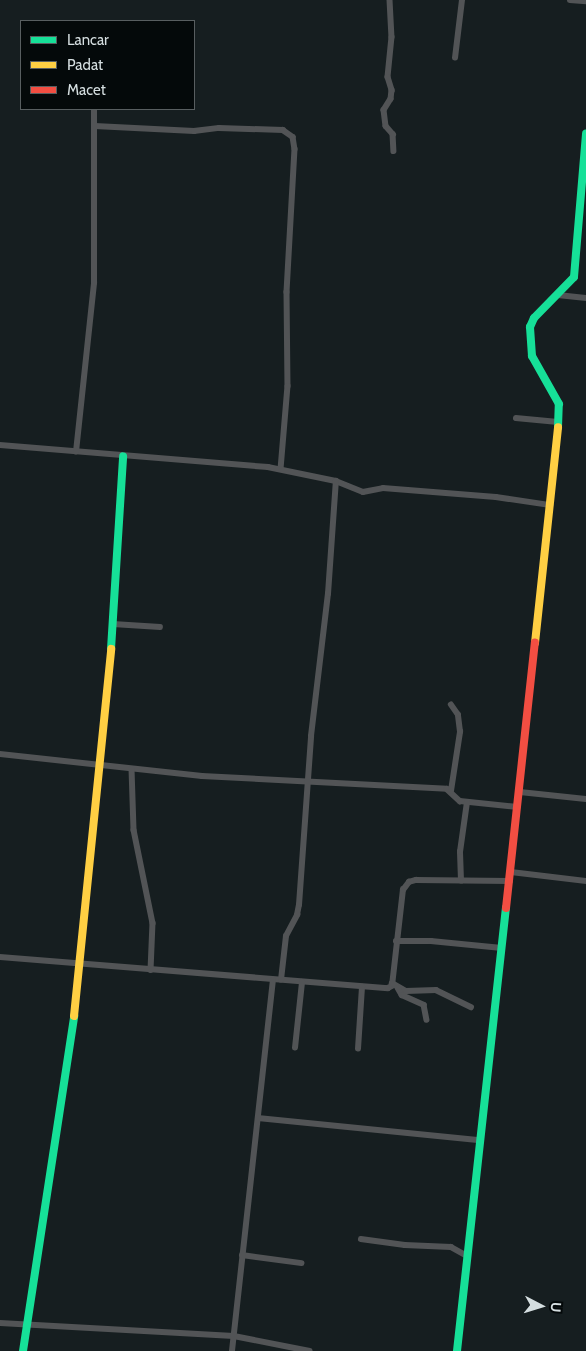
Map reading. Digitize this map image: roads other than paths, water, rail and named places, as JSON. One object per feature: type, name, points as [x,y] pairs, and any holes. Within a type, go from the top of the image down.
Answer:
[{"type":"street","points":[[390,0],[392,37],[388,77],[392,90],[391,99],[384,110],[386,126],[393,134],[394,151]]},
{"type":"street","points":[[455,58],[462,0]]},
{"type":"street","points":[[570,0],[586,1]]},
{"type":"street","points":[[76,452],[94,284],[96,230],[93,162],[94,110]]},
{"type":"street","points":[[95,126],[182,131],[219,128],[283,130],[293,137],[295,149],[287,292],[288,386],[281,469]]},
{"type":"street","points":[[457,1351],[520,792],[558,422],[558,401],[534,362],[529,336],[534,318],[572,281],[575,272],[586,134]]},
{"type":"street","points":[[558,295],[586,298]]},
{"type":"street","points":[[516,418],[558,422]]},
{"type":"street","points":[[0,445],[281,469],[336,481],[363,492],[383,488],[496,497],[550,505]]},
{"type":"street","points":[[23,1351],[66,1081],[111,651],[123,456]]},
{"type":"street","points":[[280,980],[286,936],[298,910],[307,783],[328,594],[336,481]]},
{"type":"street","points":[[113,624],[160,627]]},
{"type":"street","points":[[451,705],[458,715],[460,732],[451,791],[458,800],[518,807]]},
{"type":"street","points":[[0,754],[132,769],[307,783],[451,791]]},
{"type":"street","points":[[132,769],[134,830],[153,922],[151,970]]},
{"type":"street","points":[[520,792],[586,798]]},
{"type":"street","points":[[461,881],[460,852],[467,802]]},
{"type":"street","points":[[511,872],[586,880]]},
{"type":"street","points":[[0,957],[388,988],[392,982],[403,890],[409,882],[416,880],[510,881]]},
{"type":"street","points":[[396,941],[431,941],[502,948]]},
{"type":"street","points":[[232,1351],[273,980]]},
{"type":"street","points":[[295,1048],[302,982]]},
{"type":"street","points":[[392,982],[402,995],[424,1006],[427,1020]]},
{"type":"street","points":[[358,1049],[362,987]]},
{"type":"street","points":[[398,988],[406,991],[436,990],[471,1007]]},
{"type":"street","points":[[258,1118],[480,1140]]},
{"type":"street","points":[[361,1239],[404,1245],[451,1246],[467,1256]]},
{"type":"street","points":[[242,1255],[301,1263]]},
{"type":"street","points":[[0,1322],[234,1336],[310,1351]]}]
